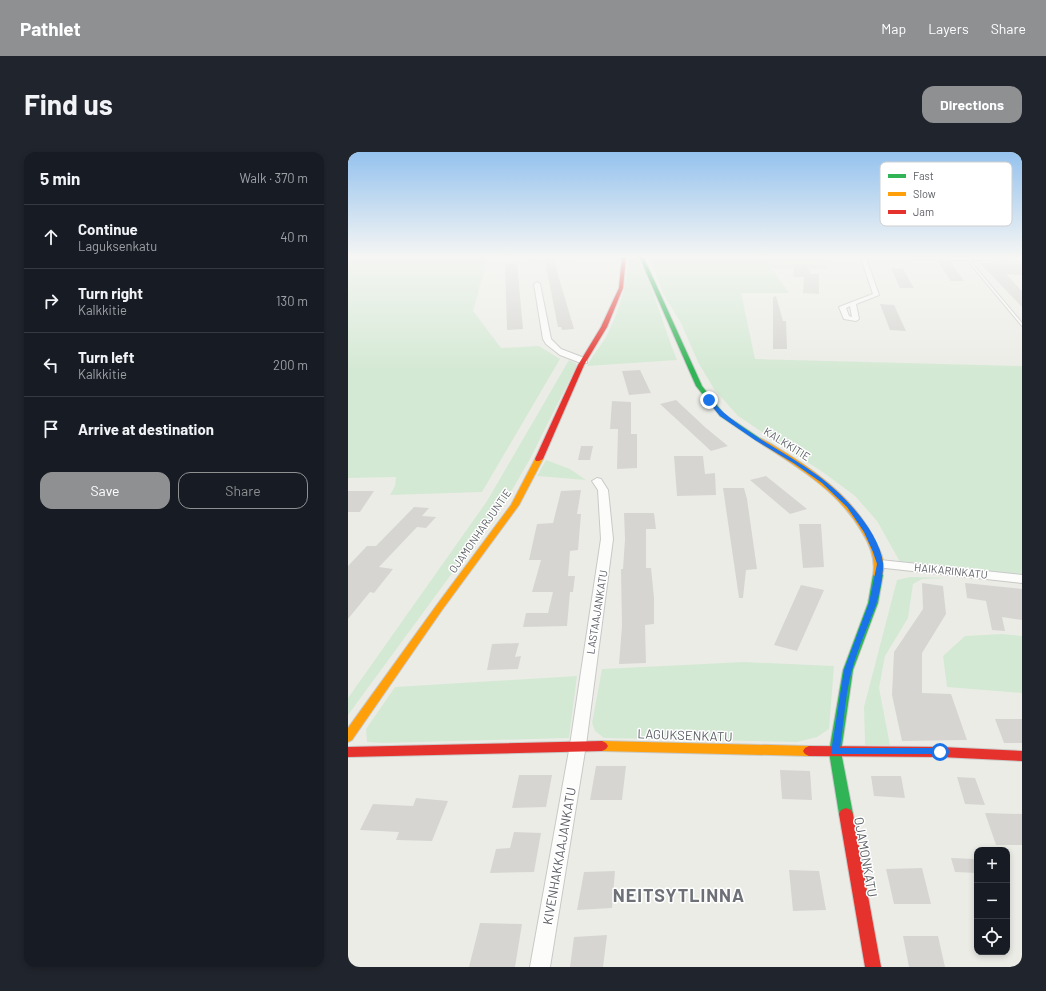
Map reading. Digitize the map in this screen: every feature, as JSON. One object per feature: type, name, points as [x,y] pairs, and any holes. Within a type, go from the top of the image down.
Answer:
[{"type":"street","points":[[539,294],[547,339],[551,347],[584,361]]},
{"type":"street","name":"OJAMONHARJUNTIE","points":[[348,737],[439,608],[515,505],[541,456],[584,361],[604,327],[618,294]]},
{"type":"street","name":"KALKKITIE","points":[[657,294],[699,386],[709,400],[722,415],[757,439],[797,462],[824,482],[849,506],[867,532],[880,564]]},
{"type":"street","points":[[853,303],[876,294]]},
{"type":"street","name":"LASTAAJANKATU","points":[[578,745],[608,539],[604,490],[597,481]]},
{"type":"street","points":[[835,752],[848,670],[873,603],[880,564]]},
{"type":"street","name":"HAIKARINKATU","points":[[880,564],[1022,579]]},
{"type":"street","name":"LAGUKSENKATU","points":[[348,752],[578,745],[835,752],[940,752],[1022,756]]},
{"type":"street","name":"KIVENHAKKAAJANKATU","points":[[540,967],[578,745]]},
{"type":"street","name":"OJAMONKATU","points":[[835,752],[873,967]]},
{"type":"lane","points":[[996,294],[1022,325]]},
{"type":"green space","points":[[348,294],[478,294],[473,311],[501,348],[539,346],[560,359],[482,492],[390,495],[395,486],[396,477],[348,478]]},
{"type":"green space","points":[[623,294],[654,294],[677,360],[587,366],[606,337]]},
{"type":"green space","points":[[663,294],[741,294],[755,359],[1022,366],[1022,578],[900,562],[877,521],[855,496],[824,473],[738,416],[714,389],[698,362],[681,323]]},
{"type":"green space","points":[[569,360],[576,363],[576,367],[530,459],[508,497],[348,715],[348,698],[487,501]]},
{"type":"green space","points":[[546,460],[570,469],[586,480],[537,476]]},
{"type":"green space","points":[[910,577],[950,578],[922,579],[913,584],[908,618],[885,656],[879,688],[890,745],[865,745],[864,707],[897,580]]},
{"type":"green space","points":[[1002,634],[1022,636],[1022,693],[947,687],[943,656],[965,636]]},
{"type":"green space","points":[[744,662],[834,666],[829,729],[817,737],[797,742],[604,738],[595,731],[592,723],[602,669]]},
{"type":"green space","points":[[577,676],[569,738],[383,743],[367,742],[366,729],[395,687]]},
{"type":"building","points":[[506,294],[520,294],[523,329],[507,330]]},
{"type":"building","points":[[552,294],[564,294],[574,329],[562,330],[561,327],[558,327]]},
{"type":"building","points":[[1010,294],[1022,294],[1022,307]]},
{"type":"building","points":[[776,296],[783,321],[786,321],[787,349],[773,349],[773,297]]},
{"type":"building","points":[[880,304],[894,305],[906,331],[890,330]]},
{"type":"building","points":[[640,370],[651,393],[629,395],[622,371]]},
{"type":"building","points":[[676,400],[728,446],[711,451],[660,404]]},
{"type":"building","points":[[612,401],[631,402],[631,434],[637,434],[637,468],[617,469],[618,429],[610,429]]},
{"type":"building","points":[[581,446],[593,446],[590,460],[578,460]]},
{"type":"building","points":[[674,456],[703,456],[705,474],[715,473],[716,495],[677,496]]},
{"type":"building","points":[[766,476],[807,509],[790,514],[750,480]]},
{"type":"building","points":[[723,488],[744,488],[747,499],[757,569],[746,570],[743,598],[739,598]]},
{"type":"building","points":[[581,490],[577,514],[581,514],[578,550],[570,551],[568,576],[575,576],[573,592],[570,592],[567,626],[523,627],[526,613],[548,613],[553,592],[532,592],[541,560],[529,560],[537,524],[553,523],[561,491]]},
{"type":"building","points":[[348,491],[374,491],[360,512],[348,512]]},
{"type":"building","points":[[414,507],[429,508],[422,516],[436,517],[426,528],[417,527],[379,567],[393,569],[374,593],[370,592],[348,619],[348,566],[367,546],[376,546]]},
{"type":"building","points":[[624,513],[654,513],[656,529],[646,529],[646,568],[651,568],[654,598],[654,624],[645,625],[646,663],[619,664],[622,626],[621,569],[623,569],[625,539]]},
{"type":"building","points":[[799,524],[821,524],[824,567],[803,568]]},
{"type":"building","points":[[922,583],[943,586],[946,614],[922,653],[922,693],[951,694],[967,740],[902,741],[892,695],[894,652],[923,609]]},
{"type":"building","points":[[965,583],[1022,589],[1022,620],[1002,617],[1005,631],[992,630],[986,601],[967,598]]},
{"type":"building","points":[[801,585],[824,590],[797,651],[774,645]]},
{"type":"building","points":[[519,643],[515,657],[521,656],[518,669],[487,670],[492,644]]},
{"type":"building","points":[[995,719],[1022,719],[1022,743],[1004,743]]},
{"type":"building","points":[[596,766],[626,766],[622,800],[590,800]]},
{"type":"building","points":[[780,770],[810,771],[812,800],[782,799]]},
{"type":"building","points":[[519,775],[552,775],[546,807],[512,808]]},
{"type":"building","points":[[871,776],[901,776],[905,798],[874,796]]},
{"type":"building","points":[[957,777],[975,778],[985,805],[965,804]]},
{"type":"building","points":[[416,798],[448,801],[432,841],[396,840],[399,832],[360,830],[373,804],[413,806]]},
{"type":"building","points":[[985,813],[1022,814],[1022,845],[996,845]]},
{"type":"building","points":[[514,832],[541,833],[534,872],[490,873],[496,849],[510,848]]},
{"type":"building","points":[[951,858],[974,859],[974,873],[955,872]]},
{"type":"building","points":[[922,868],[931,904],[894,904],[886,869]]},
{"type":"building","points":[[789,870],[819,871],[826,910],[793,911]]},
{"type":"building","points":[[615,871],[612,908],[577,910],[584,872]]},
{"type":"building","points":[[480,923],[522,924],[515,967],[469,967]]},
{"type":"building","points":[[607,935],[603,967],[570,967],[574,937]]},
{"type":"building","points":[[903,936],[938,936],[945,967],[909,967]]},
{"type":"traffic: fast","points":[[658,294],[699,386],[722,415],[759,440]]},
{"type":"traffic: fast","points":[[846,814],[835,752],[848,670],[873,603],[878,575]]},
{"type":"traffic: slow","points":[[759,440],[807,470],[849,507],[860,522],[874,547],[878,560],[878,575]]},
{"type":"traffic: slow","points":[[348,737],[439,608],[515,505],[539,459]]},
{"type":"traffic: slow","points":[[602,746],[809,751]]},
{"type":"traffic: jam","points":[[539,459],[581,365],[604,327],[618,294]]},
{"type":"traffic: jam","points":[[348,752],[602,746]]},
{"type":"traffic: jam","points":[[809,751],[941,752],[1022,756]]},
{"type":"traffic: jam","points":[[846,814],[873,967]]},
{"type":"district","name":"NEITSYTLINNA","points":[[679,896]]},
{"type":"route","points":[[709,400],[722,415],[757,439],[797,462],[824,482],[849,506],[867,532],[877,552],[880,564],[873,603],[848,670],[835,752],[940,752]]}]
